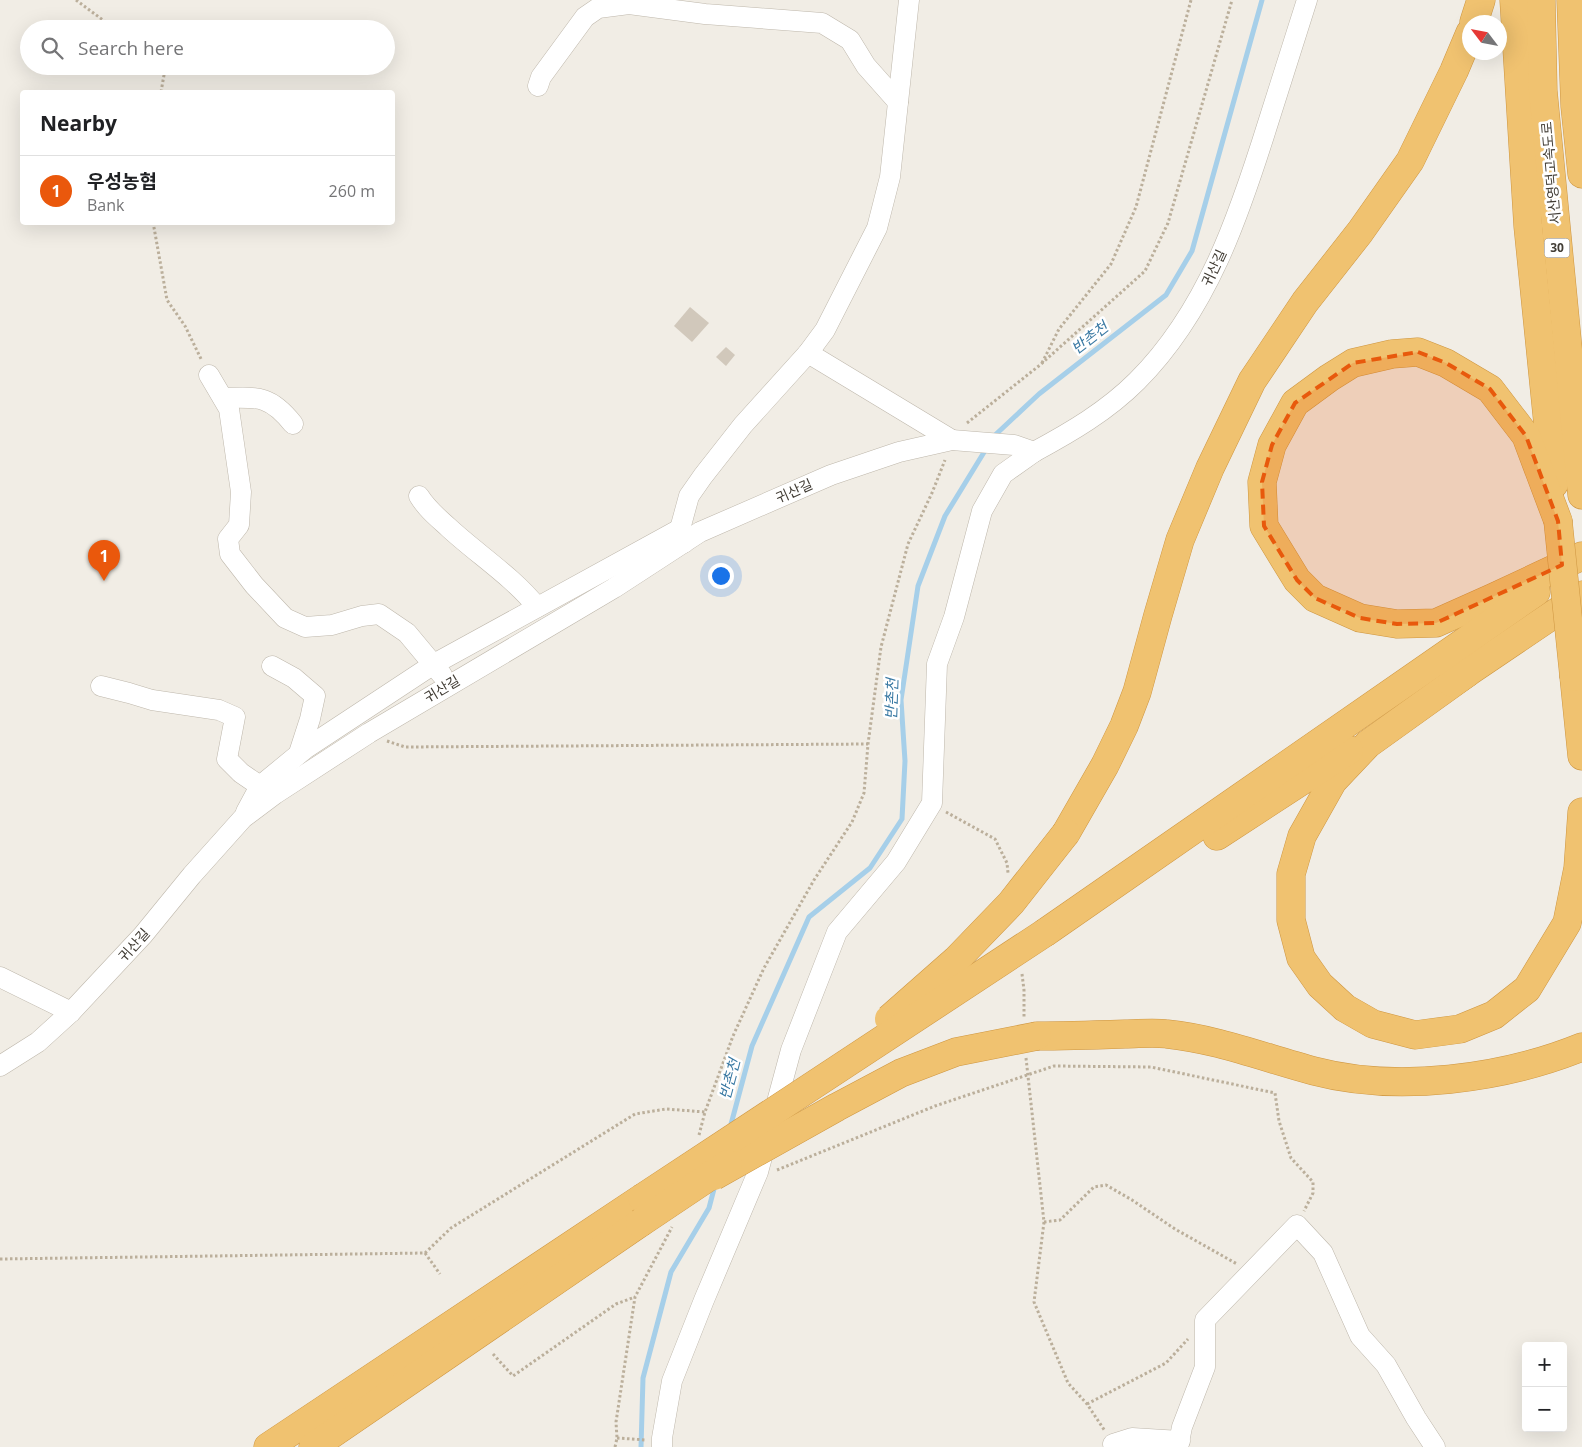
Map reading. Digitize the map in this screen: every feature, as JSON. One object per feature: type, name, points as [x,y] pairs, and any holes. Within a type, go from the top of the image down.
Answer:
[{"type":"highway","points":[[1476,15],[1481,0]]},
{"type":"highway","points":[[1514,0],[1528,226],[1582,756]]},
{"type":"highway","name":"서산영덕고속도로","points":[[1541,0],[1543,91],[1582,495]]},
{"type":"highway","points":[[1571,0],[1575,106],[1582,174]]},
{"type":"highway","points":[[817,1083],[956,960],[1011,902],[1066,833],[1105,765],[1124,726],[1137,692],[1180,540],[1210,468],[1252,381],[1305,302],[1360,232],[1410,161],[1462,52]]},
{"type":"highway","points":[[1558,521],[1526,436],[1490,390],[1446,363],[1418,352],[1392,354],[1353,363],[1295,403],[1272,445],[1262,482],[1264,526],[1297,580],[1315,598],[1360,618],[1397,624],[1436,623],[1582,556]]},
{"type":"highway","points":[[695,1186],[1035,952],[1582,560]]},
{"type":"highway","points":[[1582,594],[1368,744],[1333,781],[1302,836],[1291,874],[1291,920],[1301,958],[1320,985],[1345,1008],[1373,1024],[1415,1035],[1460,1029],[1494,1015],[1527,989],[1567,923],[1578,868],[1582,812]]},
{"type":"highway","points":[[312,1447],[817,1083],[1035,952],[1467,673]]},
{"type":"highway","points":[[268,1447],[641,1211],[695,1186],[901,1073],[956,1052],[1029,1036],[1165,1033],[1213,1042],[1315,1071],[1354,1079],[1401,1082],[1456,1078],[1526,1066],[1582,1046]]},
{"type":"street","points":[[243,818],[260,786],[299,753],[434,664],[537,607],[682,536],[689,496],[742,426],[808,353],[825,330],[877,228],[890,177],[909,0]]},
{"type":"street","name":"귀산길","points":[[932,803],[936,664],[954,617],[982,511],[1004,474],[1034,452],[1078,428],[1137,382],[1166,350],[1188,319],[1208,282],[1235,221],[1259,153],[1306,0]]},
{"type":"street","points":[[538,86],[541,77],[585,17],[598,8],[629,4],[705,14],[822,23],[850,40],[866,66],[898,102]]},
{"type":"street","points":[[808,353],[960,441],[1014,445],[1034,452]]},
{"type":"street","points":[[209,375],[229,409],[241,492],[238,525],[228,539],[230,554],[254,585],[285,618],[305,627],[332,625],[362,616],[379,614],[408,633],[450,685]]},
{"type":"street","points":[[223,398],[265,399],[282,410],[293,424]]},
{"type":"street","name":"귀산길","points":[[0,1066],[38,1042],[71,1012],[143,935],[192,875],[243,818],[275,794],[370,732],[614,588],[682,536],[700,532],[830,475],[899,452],[960,441]]},
{"type":"street","points":[[419,496],[426,508],[462,541],[523,590],[537,607]]},
{"type":"street","points":[[272,666],[294,678],[315,696],[299,753]]},
{"type":"street","points":[[101,686],[129,692],[152,700],[219,710],[234,717],[227,759],[241,773],[260,786]]},
{"type":"street","points":[[656,1444],[662,1438],[672,1381],[756,1178],[791,1050],[837,932],[896,862],[932,803]]},
{"type":"street","points":[[0,977],[71,1012]]},
{"type":"street","points":[[1112,1444],[1132,1438],[1179,1444],[1182,1427],[1205,1367],[1205,1320],[1297,1225],[1322,1253],[1360,1336],[1386,1365],[1435,1447]]},
{"type":"path","points":[[76,0],[103,20]]},
{"type":"path","points":[[1040,365],[1059,329],[1111,264],[1136,207],[1191,0]]},
{"type":"path","points":[[698,1139],[705,1112],[733,1036],[764,968],[814,880],[852,822],[864,793],[868,744],[881,647],[908,544],[970,420],[1040,365],[1144,271],[1168,223],[1232,0]]},
{"type":"path","points":[[161,90],[164,75]]},
{"type":"path","points":[[154,225],[167,300],[185,326],[209,375]]},
{"type":"path","points":[[370,732],[393,744],[405,747],[868,744]]},
{"type":"path","points":[[932,803],[995,838],[1007,862],[1010,882]]},
{"type":"path","points":[[1035,952],[1024,990],[1029,1036],[1027,1074],[1044,1222],[1034,1302],[1068,1383],[1087,1404],[1109,1436],[1112,1444]]},
{"type":"path","points":[[756,1178],[935,1106],[1054,1066],[1151,1067],[1275,1093],[1279,1121],[1291,1158],[1313,1182],[1313,1193],[1297,1225]]},
{"type":"path","points":[[0,1259],[425,1254],[451,1228],[635,1114],[666,1109],[705,1112]]},
{"type":"path","points":[[1044,1222],[1060,1220],[1094,1187],[1106,1185],[1175,1229],[1251,1272]]},
{"type":"path","points":[[615,1447],[617,1438],[616,1422],[635,1297],[676,1221]]},
{"type":"path","points":[[425,1254],[440,1274]]},
{"type":"path","points":[[493,1354],[513,1376],[616,1304],[635,1297]]},
{"type":"path","points":[[1087,1404],[1166,1363],[1205,1320]]},
{"type":"path","points":[[617,1438],[656,1444]]},
{"type":"highlighted area","points":[[1418,352],[1446,363],[1490,389],[1526,436],[1558,521],[1562,565],[1436,623],[1397,624],[1360,618],[1315,598],[1297,580],[1264,526],[1262,482],[1272,445],[1295,403],[1353,363]]},
{"type":"building","points":[[690,307],[709,323],[692,342],[674,326]]},
{"type":"building","points":[[726,347],[735,355],[726,366],[716,357]]},
{"type":"waterway","name":"반촌천","points":[[993,437],[1039,394],[1166,295],[1192,251],[1262,0]]},
{"type":"waterway","name":"반촌천","points":[[730,1128],[752,1046],[809,917],[870,868],[902,819],[905,761],[901,700],[918,586],[945,516],[986,449]]},
{"type":"waterway","name":"반촌천","points":[[641,1447],[643,1378],[671,1272],[709,1208],[715,1185]]},
{"type":"place","name":"우성농협","points":[[104,581]]}]
